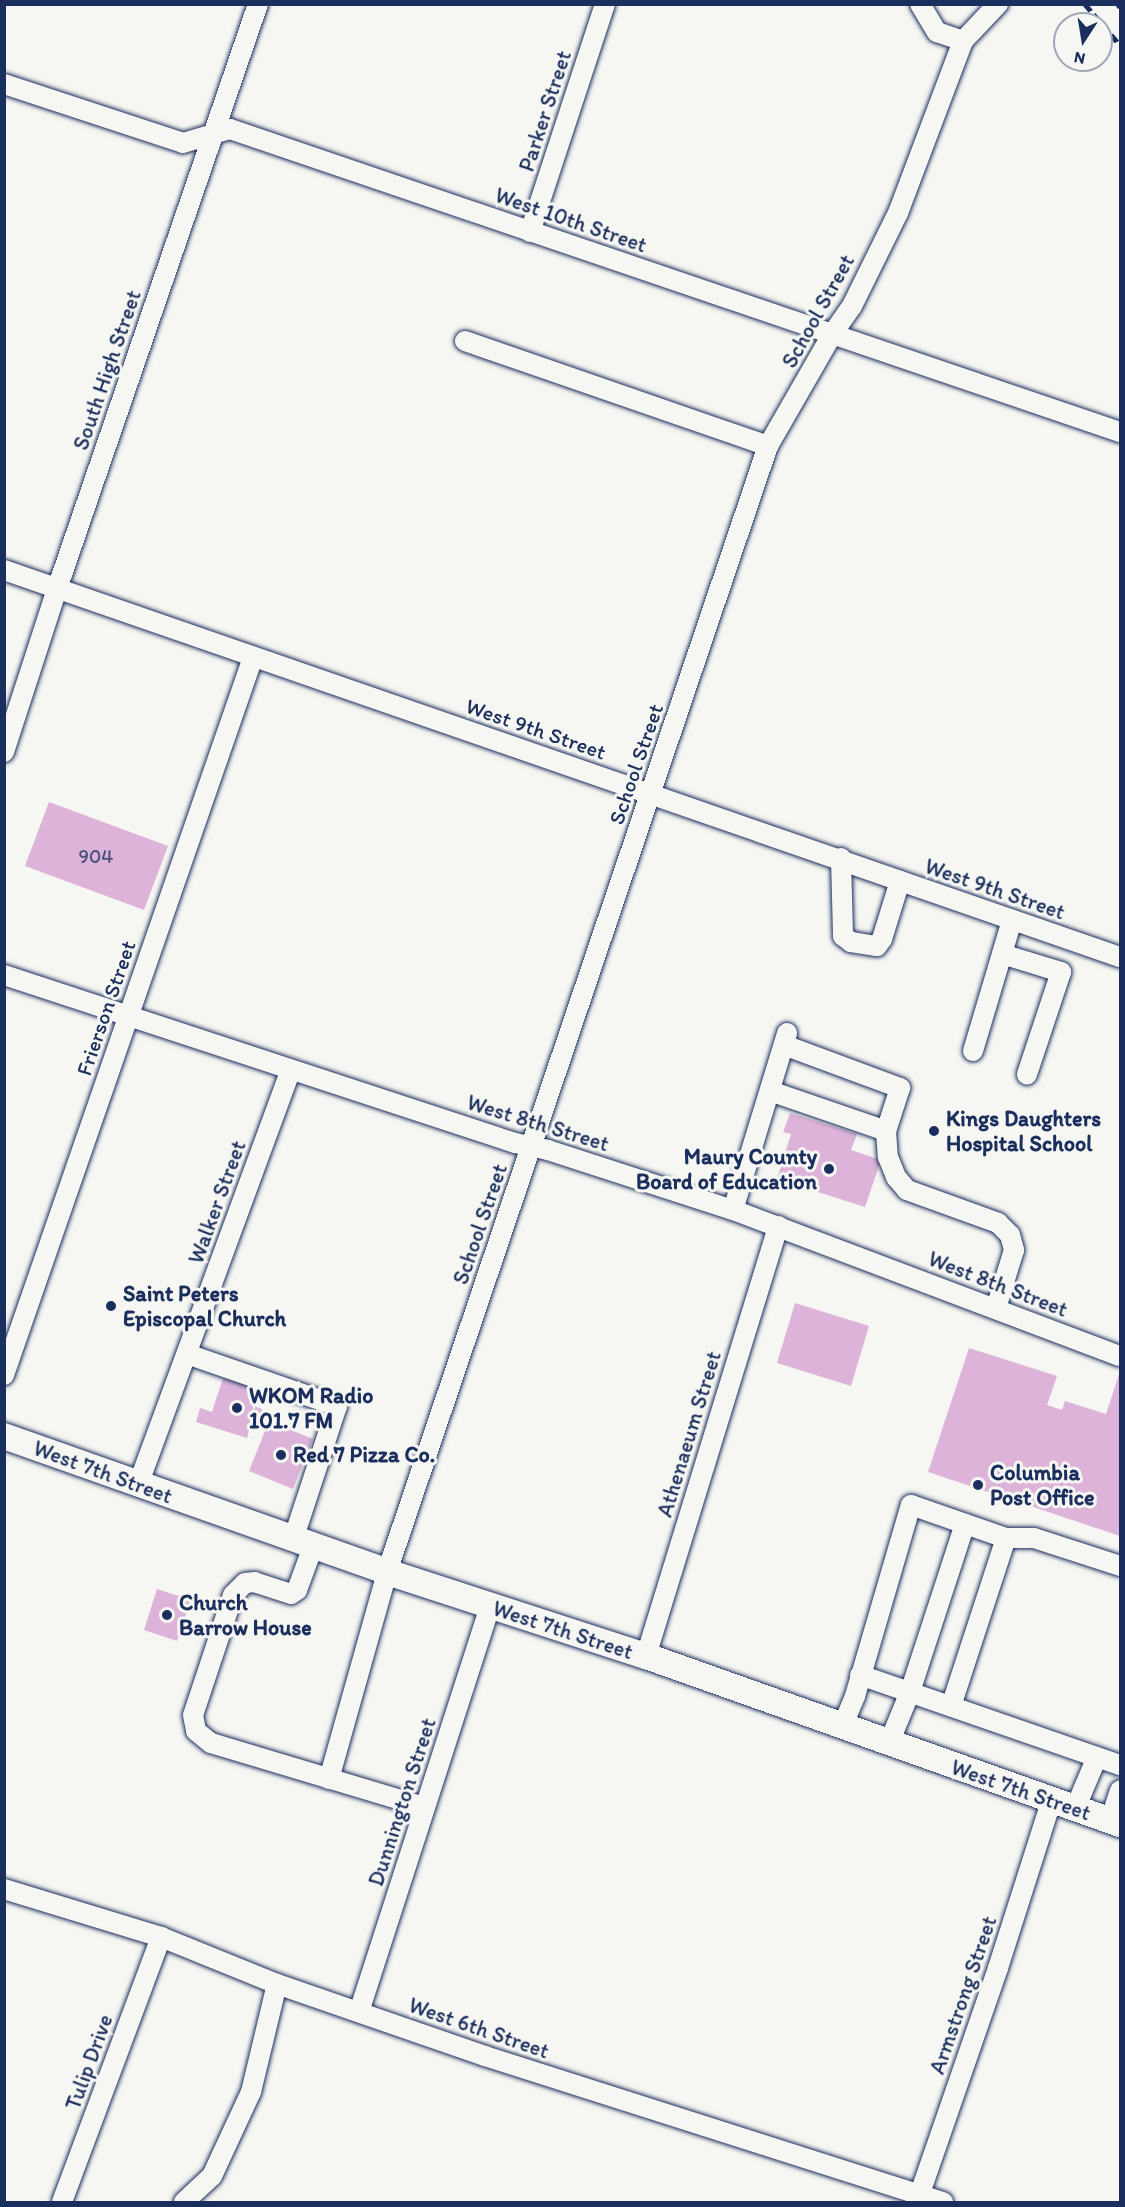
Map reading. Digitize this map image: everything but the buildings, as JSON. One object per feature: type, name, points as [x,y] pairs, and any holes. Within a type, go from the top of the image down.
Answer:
[{"type":"main road","name":"West 7th Street","points":[[4,1436],[387,1572],[646,1656],[1115,1823]]},
{"type":"street","name":"South High Street","points":[[4,752],[57,589],[258,4]]},
{"type":"street","name":"Parker Street","points":[[530,232],[605,4]]},
{"type":"street","points":[[920,4],[937,32],[963,41]]},
{"type":"street","name":"School Street","points":[[329,1779],[387,1572],[768,446],[833,333],[852,306],[898,213],[963,41],[998,4]]},
{"type":"street","name":"West 10th Street","points":[[4,84],[183,143],[230,129],[1120,432]]},
{"type":"street","points":[[465,340],[768,446]]},
{"type":"street","name":"West 9th Street","points":[[4,570],[841,858],[900,881],[1120,957]]},
{"type":"street","name":"Frierson Street","points":[[4,1375],[254,657]]},
{"type":"street","points":[[841,858],[843,936],[851,942],[877,946],[882,939],[900,881]]},
{"type":"street","points":[[973,1051],[1012,920]]},
{"type":"street","points":[[1002,954],[1061,972],[1027,1074]]},
{"type":"street","name":"West 8th Street","points":[[4,975],[291,1070],[733,1210],[1120,1356]]},
{"type":"street","points":[[733,1210],[786,1039],[900,1088],[886,1131],[888,1157],[896,1177],[907,1190],[998,1223],[1010,1235],[1014,1250],[996,1308]]},
{"type":"street","name":"Walker Street","points":[[138,1485],[291,1070]]},
{"type":"street","points":[[770,1091],[886,1131]]},
{"type":"street","name":"Athenaeum Street","points":[[646,1656],[778,1226]]},
{"type":"street","points":[[187,1354],[337,1406],[304,1541],[297,1590],[291,1594],[255,1582],[245,1583],[233,1595],[193,1715],[196,1731],[211,1743],[425,1807]]},
{"type":"street","points":[[842,1727],[911,1505],[1006,1538],[1034,1538],[1120,1566]]},
{"type":"street","points":[[888,1743],[910,1692],[965,1524]]},
{"type":"street","points":[[951,1706],[1006,1538]]},
{"type":"street","name":"Dunnington Street","points":[[359,2012],[490,1606]]},
{"type":"street","points":[[860,1675],[1120,1765]]},
{"type":"street","name":"Armstrong Street","points":[[918,2199],[998,1968],[1063,1806],[1097,1757]]},
{"type":"street","points":[[1115,1823],[1120,1791]]},
{"type":"street","name":"West 6th Street","points":[[4,1889],[160,1937],[277,1984],[918,2199],[943,2202]]},
{"type":"street","name":"Tulip Drive","points":[[62,2202],[160,1937]]},
{"type":"street","points":[[184,2202],[212,2176],[251,2092],[277,1984]]},
{"type":"railway","points":[[1085,4],[1120,45]]},
{"type":"place","name":"Kings Daughters Hospital School","points":[[934,1131]]},
{"type":"place","name":"Maury County Board of Education","points":[[829,1169]]},
{"type":"place","name":"Saint Peters Episcopal Church","points":[[111,1306]]},
{"type":"place","name":"WKOM Radio 101.7 FM","points":[[237,1408]]},
{"type":"place","name":"Red 7 Pizza Co.","points":[[281,1455]]},
{"type":"place","name":"Columbia Post Office","points":[[978,1485]]},
{"type":"place","name":"Church Barrow House","points":[[167,1615]]}]
